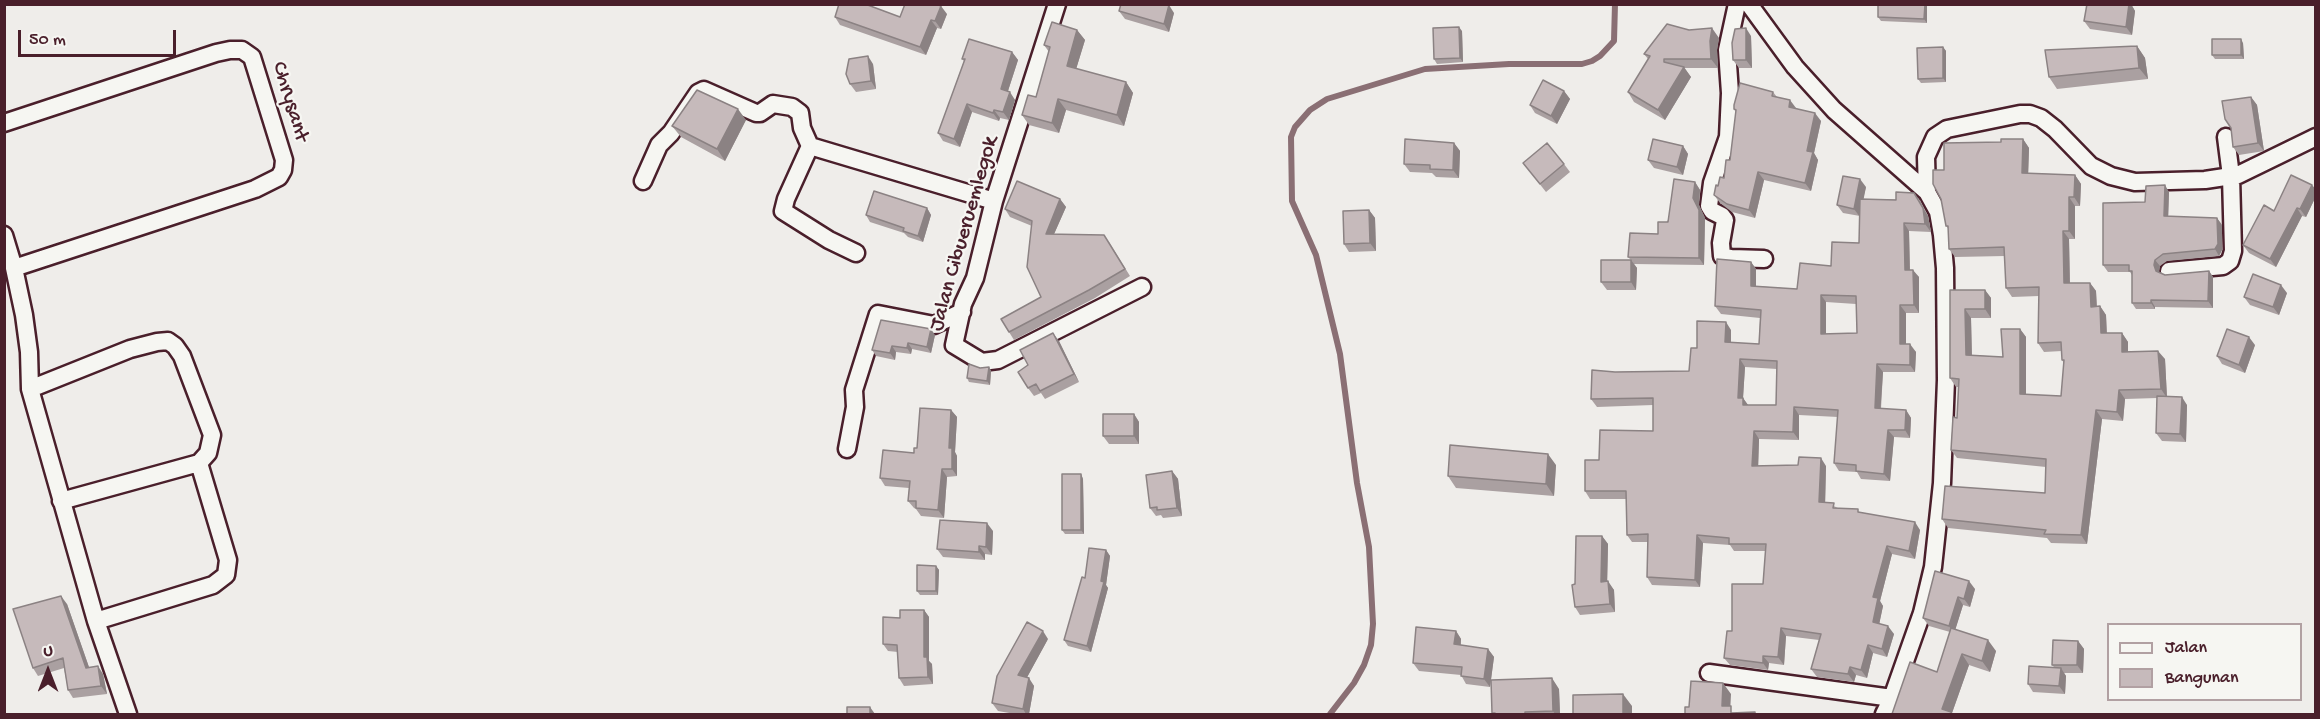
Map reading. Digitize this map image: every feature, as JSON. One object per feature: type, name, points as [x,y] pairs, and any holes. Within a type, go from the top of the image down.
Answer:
[{"type":"street","name":"Jalan Cibueruemlegok","points":[[1057,4],[994,201],[975,278],[962,312],[954,345],[982,362],[998,360],[1142,286]]},
{"type":"street","points":[[1737,4],[1727,50],[1730,93],[1728,137],[1712,183],[1710,206],[1712,211],[1725,220],[1721,243],[1722,256],[1764,259]]},
{"type":"street","points":[[1749,4],[1795,67],[1827,103],[1927,192],[1938,212],[1945,268],[1946,380],[1942,483],[1933,567],[1927,598],[1892,698],[1884,714]]},
{"type":"street","name":"Chrysant","points":[[4,123],[216,53],[242,50],[252,57],[284,160],[284,170],[279,177],[255,189],[14,268]]},
{"type":"street","points":[[643,182],[659,145],[671,133],[702,90],[709,91],[756,113],[760,113],[773,104],[792,107],[800,113],[802,128],[810,146],[786,199],[783,211],[829,240],[856,253]]},
{"type":"street","points":[[1927,192],[1926,157],[1935,137],[1947,129],[2020,114],[2030,114],[2041,118],[2091,166],[2111,176],[2135,182],[2231,176],[2250,170],[2316,136]]},
{"type":"street","points":[[2169,270],[2223,266],[2230,261],[2233,251],[2231,176],[2226,137]]},
{"type":"street","points":[[810,146],[994,201]]},
{"type":"street","points":[[4,235],[14,268],[29,352],[30,389],[96,621],[128,714]]},
{"type":"street","points":[[847,449],[855,406],[854,390],[878,314],[934,326],[962,312]]},
{"type":"street","points":[[30,389],[130,350],[157,342],[168,342],[175,346],[182,356],[212,435],[208,453],[199,463],[61,501]]},
{"type":"street","points":[[96,621],[213,585],[226,575],[228,560],[199,463]]},
{"type":"street","points":[[1709,673],[1892,698]]},
{"type":"building","points":[[839,4],[865,4],[900,17],[905,4],[941,6],[935,21],[931,20],[920,47],[835,17]]},
{"type":"building","points":[[1121,4],[1169,5],[1164,24],[1119,11]]},
{"type":"building","points":[[1878,4],[1925,4],[1924,19],[1878,17]]},
{"type":"building","points":[[2087,4],[2129,4],[2126,27],[2084,21]]},
{"type":"building","points":[[1052,22],[1077,30],[1067,66],[1126,82],[1117,115],[1058,99],[1052,123],[1022,115],[1028,95],[1036,97],[1050,47],[1044,45]]},
{"type":"building","points":[[1667,24],[1689,30],[1712,28],[1711,59],[1664,59],[1664,62],[1684,67],[1658,110],[1628,92],[1650,56],[1644,54]]},
{"type":"building","points":[[1459,27],[1460,58],[1434,59],[1433,28]]},
{"type":"building","points":[[1746,28],[1746,60],[1733,60],[1732,43],[1735,29]]},
{"type":"building","points":[[969,39],[1012,52],[1001,89],[1010,92],[1003,112],[994,110],[993,113],[967,104],[954,139],[938,133],[965,59],[962,59]]},
{"type":"building","points":[[2212,39],[2241,39],[2241,55],[2212,55]]},
{"type":"building","points":[[2137,46],[2139,68],[2049,77],[2045,50]]},
{"type":"building","points":[[1943,47],[1943,78],[1918,79],[1917,48]]},
{"type":"building","points":[[868,56],[871,81],[850,84],[846,74],[849,59]]},
{"type":"building","points":[[1543,80],[1564,91],[1551,116],[1530,105]]},
{"type":"building","points":[[1740,83],[1773,92],[1772,96],[1790,100],[1789,107],[1815,113],[1807,151],[1813,152],[1805,183],[1758,172],[1749,210],[1727,204],[1714,195],[1720,177],[1724,178],[1726,160],[1730,160],[1736,110],[1734,105]]},
{"type":"building","points":[[697,90],[738,109],[717,149],[672,126]]},
{"type":"building","points":[[2251,97],[2258,143],[2233,147],[2231,128],[2225,119],[2222,101]]},
{"type":"building","points":[[1405,139],[1454,143],[1453,170],[1430,169],[1430,165],[1404,164]]},
{"type":"building","points":[[1653,139],[1683,146],[1677,167],[1648,160]]},
{"type":"building","points":[[2001,139],[2023,139],[2022,173],[2075,175],[2074,197],[2069,197],[2069,231],[2063,231],[2064,283],[2090,283],[2091,307],[2100,306],[2101,333],[2122,333],[2122,352],[2158,351],[2161,389],[2119,390],[2117,412],[2096,410],[2081,535],[2044,534],[2046,530],[1942,519],[1945,486],[2045,493],[2046,459],[1951,450],[1953,417],[1957,418],[1959,379],[1950,378],[1950,290],[1985,290],[1985,309],[1965,309],[1966,355],[2003,357],[2001,329],[2020,329],[2020,394],[2061,396],[2064,360],[2062,360],[2061,342],[2038,343],[2039,287],[2006,288],[2004,247],[1949,249],[1948,226],[1946,226],[1941,199],[1933,184],[1933,170],[1944,170],[1944,143],[2001,142]]},
{"type":"building","points":[[1547,143],[1564,164],[1540,184],[1523,163]]},
{"type":"building","points":[[2291,175],[2312,185],[2270,259],[2243,245],[2264,205],[2274,211]]},
{"type":"building","points":[[1843,176],[1860,179],[1854,209],[1837,205]]},
{"type":"building","points":[[1674,179],[1695,182],[1693,198],[1699,210],[1699,258],[1628,257],[1630,233],[1658,234],[1658,222],[1668,222]]},
{"type":"building","points":[[1017,181],[1060,199],[1046,234],[1104,235],[1125,269],[1009,332],[1001,319],[1041,297],[1027,267],[1032,221],[1005,209]]},
{"type":"building","points":[[2165,185],[2164,216],[2217,218],[2218,244],[2215,249],[2163,254],[2155,260],[2156,271],[2165,275],[2209,271],[2208,301],[2151,300],[2151,303],[2132,303],[2132,271],[2129,271],[2129,265],[2103,265],[2103,203],[2145,202],[2146,186]]},
{"type":"building","points":[[874,191],[927,208],[918,236],[903,231],[904,228],[866,215]]},
{"type":"building","points":[[1896,192],[1914,193],[1923,208],[1925,224],[1904,223],[1905,270],[1913,270],[1914,305],[1900,305],[1900,344],[1910,344],[1910,365],[1877,364],[1875,408],[1906,410],[1905,430],[1888,430],[1884,474],[1856,471],[1856,465],[1834,463],[1838,410],[1794,407],[1793,432],[1754,431],[1752,466],[1798,465],[1799,457],[1821,458],[1819,502],[1834,503],[1833,508],[1858,509],[1858,512],[1915,522],[1909,551],[1887,546],[1873,597],[1878,598],[1873,622],[1888,626],[1882,649],[1868,645],[1861,670],[1850,667],[1848,674],[1811,669],[1821,634],[1781,628],[1778,657],[1763,656],[1763,663],[1724,658],[1727,631],[1732,631],[1732,584],[1763,584],[1766,544],[1729,544],[1729,538],[1697,535],[1695,580],[1647,577],[1648,534],[1627,535],[1626,491],[1585,491],[1585,460],[1599,460],[1600,430],[1653,431],[1653,398],[1591,399],[1592,370],[1689,371],[1691,348],[1697,348],[1697,321],[1726,322],[1725,342],[1759,344],[1761,310],[1715,306],[1717,259],[1751,262],[1751,286],[1797,289],[1800,263],[1831,266],[1832,242],[1859,243],[1860,199],[1896,200]],"holes":[[[1821,295],[1856,296],[1857,333],[1821,334]],[[1740,359],[1777,361],[1776,405],[1743,405],[1743,398],[1738,398]]]},
{"type":"building","points":[[1369,210],[1370,243],[1344,244],[1343,211]]},
{"type":"building","points":[[1601,260],[1631,260],[1631,282],[1601,282]]},
{"type":"building","points":[[2253,274],[2281,285],[2273,307],[2244,297]]},
{"type":"building","points":[[881,320],[931,329],[927,347],[908,343],[907,348],[892,346],[890,353],[872,350]]},
{"type":"building","points":[[2227,329],[2249,337],[2239,365],[2217,356]]},
{"type":"building","points":[[1053,333],[1074,374],[1040,391],[1036,384],[1028,388],[1018,372],[1028,365],[1020,350]]},
{"type":"building","points":[[969,364],[980,368],[989,367],[987,381],[967,378]]},
{"type":"building","points":[[2157,396],[2182,397],[2180,434],[2156,433]]},
{"type":"building","points":[[920,408],[951,410],[949,448],[952,448],[952,469],[942,469],[938,510],[916,508],[916,501],[908,501],[910,481],[880,478],[883,450],[914,453],[914,448],[917,448]]},
{"type":"building","points":[[1103,414],[1134,414],[1134,436],[1103,436]]},
{"type":"building","points":[[1450,445],[1548,454],[1546,484],[1448,476]]},
{"type":"building","points":[[1172,471],[1177,508],[1157,510],[1157,507],[1150,508],[1146,475]]},
{"type":"building","points":[[1062,474],[1081,474],[1081,530],[1062,530]]},
{"type":"building","points":[[940,520],[987,523],[986,547],[979,546],[979,552],[937,549]]},
{"type":"building","points":[[1576,536],[1602,536],[1601,582],[1608,581],[1610,604],[1575,607],[1572,585],[1575,584]]},
{"type":"building","points":[[1089,548],[1106,550],[1101,581],[1104,582],[1087,646],[1064,640],[1082,577],[1085,578]]},
{"type":"building","points":[[917,565],[936,566],[936,591],[917,591]]},
{"type":"building","points":[[1935,571],[1969,581],[1964,599],[1958,597],[1949,626],[1923,618]]},
{"type":"building","points":[[61,596],[86,668],[98,666],[101,686],[68,690],[63,658],[33,668],[13,609]]},
{"type":"building","points":[[900,610],[924,610],[924,657],[927,657],[928,677],[899,678],[897,645],[883,644],[883,617],[900,618]]},
{"type":"building","points":[[1027,622],[1043,631],[1018,675],[1029,678],[1023,709],[992,703],[997,676]]},
{"type":"building","points":[[1416,627],[1456,631],[1454,644],[1488,649],[1484,679],[1461,676],[1462,667],[1413,663]]},
{"type":"building","points":[[1951,628],[1988,640],[1982,661],[1962,654],[1942,709],[1951,714],[1892,714],[1910,662],[1937,672]]},
{"type":"building","points":[[2053,640],[2078,641],[2077,665],[2052,665]]},
{"type":"building","points":[[2029,666],[2061,668],[2059,686],[2028,684]]},
{"type":"building","points":[[1552,678],[1553,711],[1525,712],[1525,714],[1492,713],[1491,680]]},
{"type":"building","points":[[1691,681],[1723,683],[1722,706],[1731,706],[1731,713],[1755,712],[1755,714],[1685,714],[1685,707],[1689,707]]},
{"type":"building","points":[[1623,694],[1623,714],[1573,714],[1573,695]]},
{"type":"building","points":[[847,707],[870,707],[870,714],[847,714]]},
{"type":"waterway","points":[[1330,714],[1354,683],[1371,645],[1373,624],[1369,547],[1357,483],[1340,354],[1316,255],[1292,201],[1291,137],[1295,127],[1310,110],[1327,99],[1425,69],[1509,64],[1582,64],[1592,61],[1614,41],[1615,4]]}]
